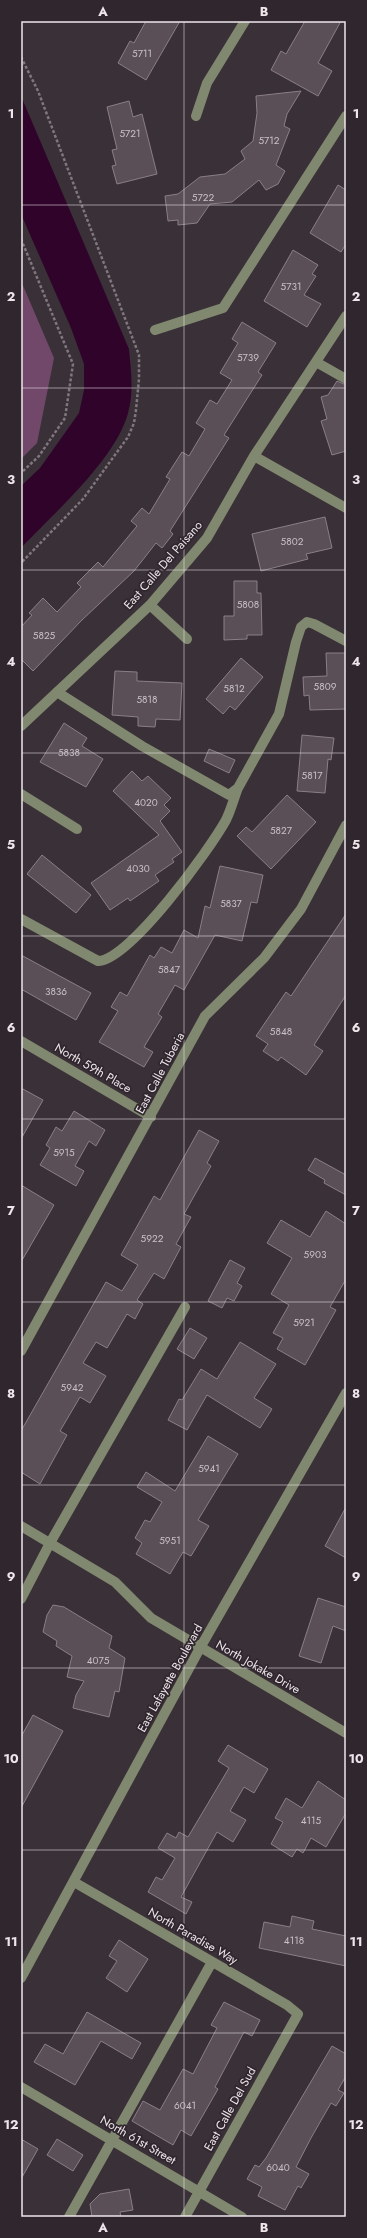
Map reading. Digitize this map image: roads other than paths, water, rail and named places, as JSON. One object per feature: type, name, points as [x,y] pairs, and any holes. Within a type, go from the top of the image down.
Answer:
[{"type":"street","points":[[196,116],[207,83],[245,21]]},
{"type":"street","points":[[155,330],[223,308],[346,116]]},
{"type":"street","name":"East Calle Del Paisano","points":[[21,726],[150,605],[207,538],[254,456],[346,316]]},
{"type":"street","points":[[316,362],[346,379]]},
{"type":"street","points":[[254,456],[346,508]]},
{"type":"street","points":[[150,605],[187,639]]},
{"type":"street","points":[[21,919],[98,961],[106,961],[115,956],[152,920],[182,882],[226,819],[238,788],[279,714],[301,627],[307,622],[314,624],[346,641]]},
{"type":"street","points":[[57,692],[142,746],[223,793],[229,795],[238,788]]},
{"type":"street","points":[[21,794],[77,829]]},
{"type":"street","name":"East Calle Tuberia","points":[[21,1351],[151,1117],[205,1016],[264,958],[301,909],[346,825]]},
{"type":"street","name":"North 59th Place","points":[[21,1041],[151,1117]]},
{"type":"street","points":[[21,1599],[50,1544],[185,1307]]},
{"type":"street","name":"East Lafayette Boulevard","points":[[21,1978],[200,1648],[346,1393]]},
{"type":"street","name":"North Jokake Drive","points":[[21,1526],[115,1582],[150,1618],[346,1734]]},
{"type":"street","name":"North Paradise Way","points":[[74,1882],[287,2005],[298,2014]]},
{"type":"street","points":[[69,2217],[212,1962]]},
{"type":"street","name":"East Calle Del Sud","points":[[185,2217],[298,2014]]},
{"type":"street","name":"North 61st Street","points":[[21,2086],[242,2217]]}]
